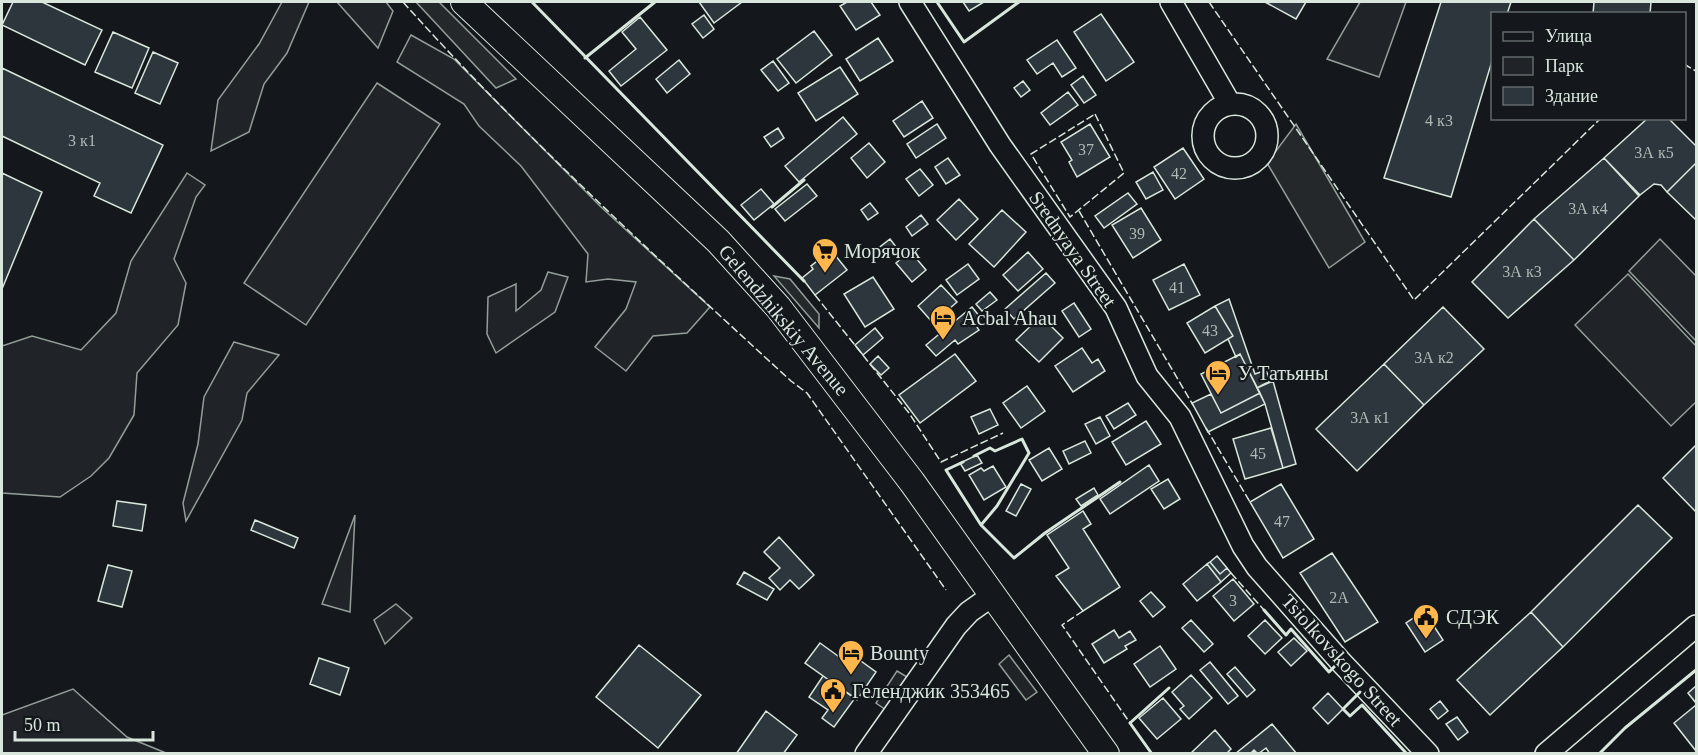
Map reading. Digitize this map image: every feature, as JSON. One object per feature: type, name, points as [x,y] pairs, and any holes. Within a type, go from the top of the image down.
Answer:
[{"type":"main road","name":"Gelendzhikskiy Avenue","points":[[464,2],[639,165],[747,273],[850,399],[1106,753]]},
{"type":"street","name":"Srednyaya Street","points":[[910,2],[1000,145],[1116,308],[1147,376],[1180,417],[1244,546],[1257,567]]},
{"type":"street","points":[[1172,2],[1230,104]]},
{"type":"street","name":"Tsiolkovskogo Street","points":[[1257,567],[1340,661],[1428,753]]},
{"type":"street","points":[[866,753],[956,626],[969,612],[993,595]]},
{"type":"street","points":[[1546,753],[1696,626]]},
{"type":"green space","points":[[282,2],[309,2],[287,53],[264,84],[249,132],[211,151],[218,100],[259,44]]},
{"type":"green space","points":[[337,2],[386,2],[393,11],[378,48]]},
{"type":"green space","points":[[1360,2],[1406,2],[1379,77],[1327,59]]},
{"type":"green space","points":[[411,35],[454,59],[601,207],[710,307],[687,333],[653,336],[626,371],[595,347],[626,309],[636,282],[608,279],[586,282],[588,254],[521,166],[479,126],[464,104],[397,62]]},
{"type":"green space","points":[[377,83],[440,124],[306,325],[244,283]]},
{"type":"green space","points":[[187,173],[205,185],[196,197],[174,259],[186,283],[178,325],[137,373],[134,415],[109,458],[91,476],[60,497],[2,493],[2,346],[32,336],[81,350],[116,313],[131,261]]},
{"type":"green space","points":[[1660,239],[1696,276],[1696,341],[1629,271]]},
{"type":"green space","points":[[548,272],[568,277],[555,312],[496,353],[487,334],[488,297],[516,284],[516,311],[541,290]]},
{"type":"green space","points":[[1628,274],[1696,346],[1696,402],[1671,426],[1575,325]]},
{"type":"green space","points":[[234,342],[279,355],[247,393],[242,420],[186,521],[183,503],[198,444],[204,397]]},
{"type":"green space","points":[[355,515],[350,612],[322,604]]},
{"type":"green space","points":[[396,604],[412,618],[385,644],[374,620]]},
{"type":"green space","points":[[1009,655],[1037,692],[1026,700],[999,664]]},
{"type":"green space","points":[[897,671],[907,677],[886,710],[876,703]]},
{"type":"green space","points":[[73,689],[127,737],[166,753],[2,753],[2,715]]},
{"type":"shaded area","points":[[416,2],[439,2],[516,79],[496,88]]},
{"type":"shaded area","points":[[1296,124],[1365,242],[1329,268],[1267,163]]},
{"type":"shaded area","points":[[774,276],[790,279],[819,314],[819,328]]},
{"type":"building","points":[[13,2],[42,2],[102,30],[85,65],[2,25]]},
{"type":"building","points":[[699,2],[742,2],[714,23]]},
{"type":"building","points":[[847,2],[871,2],[880,15],[856,30],[840,6]]},
{"type":"building","points":[[963,2],[984,2],[969,11]]},
{"type":"building","points":[[1265,2],[1306,2],[1296,19]]},
{"type":"building","points":[[1441,2],[1511,2],[1508,12],[1491,12],[1491,64],[1451,197],[1384,178]]},
{"type":"building","points":[[1594,2],[1651,2],[1650,12],[1593,12]]},
{"type":"building","points":[[1101,14],[1134,62],[1106,81],[1074,32]]},
{"type":"building","points":[[704,15],[714,29],[703,38],[692,24]]},
{"type":"building","points":[[640,17],[667,50],[621,86],[609,71],[636,49],[622,32]]},
{"type":"building","points":[[814,31],[832,55],[796,83],[777,59]]},
{"type":"building","points":[[113,32],[149,48],[132,88],[95,72]]},
{"type":"building","points":[[878,38],[893,61],[860,81],[846,59]]},
{"type":"building","points":[[1057,40],[1076,68],[1062,77],[1053,63],[1037,74],[1027,60]]},
{"type":"building","points":[[153,52],[178,63],[160,104],[135,93]]},
{"type":"building","points":[[679,60],[690,74],[667,93],[656,79]]},
{"type":"building","points":[[773,61],[789,83],[778,91],[761,70]]},
{"type":"building","points":[[840,67],[858,94],[816,121],[798,93]]},
{"type":"building","points":[[2,68],[163,145],[131,213],[94,196],[100,183],[2,136]]},
{"type":"building","points":[[1083,76],[1096,95],[1084,103],[1071,85]]},
{"type":"building","points":[[1023,81],[1030,90],[1021,97],[1014,88]]},
{"type":"building","points":[[1068,92],[1078,105],[1050,125],[1041,113]]},
{"type":"building","points":[[922,101],[933,118],[904,137],[893,121]]},
{"type":"building","points":[[843,117],[857,134],[799,182],[785,166]]},
{"type":"building","points":[[1646,120],[1670,120],[1696,146],[1696,163],[1667,192],[1661,185],[1654,184],[1640,195],[1604,158]]},
{"type":"building","points":[[937,124],[946,138],[916,158],[907,144]]},
{"type":"building","points":[[1090,124],[1110,157],[1077,177],[1069,162],[1072,160],[1061,142]]},
{"type":"building","points":[[778,128],[784,138],[771,147],[764,137]]},
{"type":"building","points":[[869,143],[885,162],[867,178],[851,158]]},
{"type":"building","points":[[1183,148],[1204,179],[1175,199],[1154,167]]},
{"type":"building","points":[[948,158],[960,175],[946,184],[935,167]]},
{"type":"building","points":[[1604,158],[1639,196],[1574,260],[1534,219]]},
{"type":"building","points":[[1696,163],[1696,220],[1667,192]]},
{"type":"building","points":[[920,169],[933,185],[919,196],[906,179]]},
{"type":"building","points":[[1153,172],[1163,190],[1146,199],[1136,182]]},
{"type":"building","points":[[2,173],[42,192],[2,289]]},
{"type":"building","points":[[807,184],[817,196],[785,221],[775,209]]},
{"type":"building","points":[[761,189],[774,204],[754,220],[741,205]]},
{"type":"building","points":[[1128,193],[1137,204],[1104,228],[1095,216]]},
{"type":"building","points":[[959,199],[978,219],[956,240],[937,220]]},
{"type":"building","points":[[870,203],[878,213],[868,220],[861,210]]},
{"type":"building","points":[[1141,208],[1161,240],[1133,258],[1112,225]]},
{"type":"building","points":[[1002,210],[1026,232],[994,267],[969,244]]},
{"type":"building","points":[[921,215],[928,224],[912,236],[906,227]]},
{"type":"building","points":[[1534,219],[1574,260],[1508,318],[1472,282]]},
{"type":"building","points":[[890,239],[897,248],[883,259],[876,250]]},
{"type":"building","name":"Морячок","points":[[831,250],[847,270],[815,295],[802,278],[813,269],[811,266]]},
{"type":"building","points":[[910,251],[926,270],[912,282],[896,263]]},
{"type":"building","points":[[1028,252],[1043,269],[1018,291],[1003,275]]},
{"type":"building","points":[[968,264],[979,279],[957,295],[946,280]]},
{"type":"building","points":[[1184,264],[1200,295],[1169,310],[1153,280]]},
{"type":"building","points":[[1046,273],[1055,283],[1014,319],[1005,309]]},
{"type":"building","points":[[873,277],[894,309],[865,327],[844,294]]},
{"type":"building","points":[[941,285],[957,302],[933,323],[918,306]]},
{"type":"building","points":[[990,292],[997,300],[982,311],[976,304]]},
{"type":"building","points":[[1229,299],[1255,374],[1266,370],[1270,381],[1257,388],[1240,354],[1236,357],[1228,339],[1233,336],[1215,306]]},
{"type":"building","points":[[1074,303],[1091,329],[1079,337],[1062,311]]},
{"type":"building","points":[[1215,306],[1233,336],[1205,353],[1187,323]]},
{"type":"building","points":[[972,307],[981,318],[974,323],[979,330],[958,344],[955,340],[936,356],[926,345]]},
{"type":"building","points":[[1443,307],[1484,349],[1424,405],[1384,364]]},
{"type":"building","points":[[1041,316],[1063,338],[1039,362],[1016,340]]},
{"type":"building","points":[[875,328],[883,338],[863,355],[855,345]]},
{"type":"building","points":[[1082,348],[1092,363],[1098,359],[1105,371],[1073,392],[1055,366]]},
{"type":"building","points":[[955,354],[976,381],[920,423],[899,395]]},
{"type":"building","points":[[1240,354],[1260,393],[1221,413],[1201,374]]},
{"type":"building","points":[[878,356],[889,368],[881,375],[870,364]]},
{"type":"building","points":[[1384,364],[1424,405],[1357,471],[1316,429]]},
{"type":"building","points":[[1273,381],[1296,464],[1283,468],[1265,404],[1257,388]]},
{"type":"building","points":[[1027,386],[1045,411],[1021,428],[1003,403]]},
{"type":"building","points":[[1260,393],[1265,404],[1208,432],[1192,403],[1211,394],[1221,413]]},
{"type":"building","points":[[1128,403],[1136,415],[1114,429],[1106,416]]},
{"type":"building","points":[[990,409],[998,425],[979,434],[971,417]]},
{"type":"building","points":[[1100,417],[1110,436],[1096,444],[1085,424]]},
{"type":"building","points":[[1146,421],[1161,444],[1126,465],[1112,442]]},
{"type":"building","points":[[1271,428],[1283,468],[1245,479],[1233,439]]},
{"type":"building","points":[[1085,441],[1091,453],[1069,464],[1063,451]]},
{"type":"building","points":[[1696,445],[1696,512],[1663,478]]},
{"type":"building","points":[[1049,448],[1062,469],[1042,481],[1029,460]]},
{"type":"building","points":[[977,455],[982,463],[965,471],[960,463]]},
{"type":"building","points":[[1149,465],[1159,481],[1110,514],[1100,499]]},
{"type":"building","points":[[993,466],[1006,487],[984,500],[969,475],[981,468],[984,471]]},
{"type":"building","points":[[1168,479],[1180,499],[1164,509],[1151,489]]},
{"type":"building","points":[[1021,484],[1031,489],[1016,516],[1006,511]]},
{"type":"building","points":[[1281,484],[1314,539],[1283,558],[1250,502]]},
{"type":"building","points":[[1094,488],[1098,495],[1081,506],[1076,499]]},
{"type":"building","points":[[117,501],[146,505],[142,531],[113,526]]},
{"type":"building","points":[[1638,505],[1672,538],[1563,647],[1531,612]]},
{"type":"building","points":[[1083,511],[1091,524],[1083,529],[1120,587],[1083,611],[1056,576],[1069,568],[1047,535]]},
{"type":"building","points":[[255,520],[298,538],[294,548],[251,530]]},
{"type":"building","points":[[779,537],[814,575],[799,589],[790,580],[780,590],[769,578],[780,568],[764,552]]},
{"type":"building","points":[[1332,553],[1378,622],[1345,642],[1300,573]]},
{"type":"building","points":[[1217,556],[1227,568],[1220,574],[1210,562]]},
{"type":"building","points":[[1210,562],[1220,574],[1227,568],[1231,573],[1221,582],[1207,564]]},
{"type":"building","points":[[1207,564],[1221,582],[1197,601],[1183,584]]},
{"type":"building","points":[[108,565],[132,571],[122,607],[98,601]]},
{"type":"building","points":[[744,572],[774,589],[767,600],[737,584]]},
{"type":"building","points":[[1233,579],[1254,604],[1234,621],[1213,596]]},
{"type":"building","points":[[1151,592],[1165,607],[1153,617],[1140,601]]},
{"type":"building","points":[[1424,611],[1443,640],[1425,652],[1406,623]]},
{"type":"building","points":[[1531,612],[1563,647],[1490,715],[1457,680]]},
{"type":"building","points":[[1191,620],[1213,644],[1204,652],[1182,628]]},
{"type":"building","points":[[1265,620],[1282,638],[1265,654],[1248,636]]},
{"type":"building","points":[[1114,630],[1119,638],[1130,631],[1136,640],[1125,646],[1127,649],[1104,663],[1092,644]]},
{"type":"building","points":[[1294,638],[1307,651],[1291,666],[1278,652]]},
{"type":"building","points":[[820,643],[838,656],[843,648],[876,672],[857,700],[805,663]]},
{"type":"building","points":[[639,645],[701,695],[658,748],[596,697]]},
{"type":"building","points":[[1160,646],[1176,669],[1150,687],[1134,664]]},
{"type":"building","points":[[319,658],[349,668],[340,695],[310,684]]},
{"type":"building","points":[[1210,662],[1238,696],[1228,704],[1200,670]]},
{"type":"building","points":[[1235,667],[1255,690],[1247,697],[1227,674]]},
{"type":"building","points":[[1191,675],[1212,698],[1189,719],[1180,709],[1184,706],[1172,692]]},
{"type":"building","points":[[823,676],[855,698],[834,727],[822,718],[828,710],[809,697]]},
{"type":"building","points":[[1696,686],[1696,703],[1688,693]]},
{"type":"building","points":[[1328,693],[1343,709],[1328,724],[1313,708]]},
{"type":"building","points":[[1163,698],[1181,719],[1157,739],[1139,718]]},
{"type":"building","points":[[1440,701],[1448,711],[1438,719],[1430,709]]},
{"type":"building","points":[[1696,705],[1696,751],[1674,723]]},
{"type":"building","points":[[766,711],[797,735],[783,754],[736,754]]},
{"type":"building","points":[[1457,717],[1468,732],[1458,740],[1446,724]]},
{"type":"building","points":[[1272,724],[1297,754],[1270,754],[1266,748],[1258,754],[1254,750],[1250,754],[1235,754]]},
{"type":"building","points":[[1215,730],[1231,749],[1226,754],[1190,754]]},
{"type":"fence","points":[[403,2],[496,101],[592,196],[791,381],[807,393],[946,590]]},
{"type":"fence","points":[[1209,2],[1414,300],[1599,120]]},
{"type":"fence","points":[[1686,65],[1696,71]]},
{"type":"fence","points":[[1095,114],[1124,173],[1070,217],[1031,154],[1095,114]]},
{"type":"fence","points":[[1079,211],[1193,405]]},
{"type":"fence","points":[[815,295],[909,413],[941,462],[1003,433]]},
{"type":"fence","points":[[1206,428],[1250,502]]},
{"type":"fence","points":[[1231,573],[1264,610]]},
{"type":"fence","points":[[1083,611],[1062,625],[1130,723]]},
{"type":"wall","points":[[532,2],[804,281]]},
{"type":"wall","points":[[585,58],[655,2]]},
{"type":"wall","points":[[937,2],[964,42],[1019,2]]},
{"type":"wall","points":[[772,207],[804,180]]},
{"type":"wall","points":[[974,456],[990,448],[995,451],[1022,439],[1029,453],[997,506],[981,525]]},
{"type":"wall","points":[[963,462],[946,470],[981,525],[1014,558],[1045,533],[1120,482]]},
{"type":"wall","points":[[1264,610],[1286,635],[1291,629],[1329,672],[1336,665]]},
{"type":"wall","points":[[1599,754],[1625,728],[1696,670]]},
{"type":"wall","points":[[1152,754],[1130,723],[1169,688]]},
{"type":"wall","points":[[1360,692],[1343,709],[1350,716],[1362,705],[1407,754]]},
{"type":"place","name":"Морячок","points":[[825,274]]},
{"type":"place","name":"Acbal Ahau","points":[[943,341]]},
{"type":"place","name":"У Татьяны","points":[[1218,396]]},
{"type":"place","name":"СДЭК","points":[[1426,640]]},
{"type":"place","name":"Bounty","points":[[851,676]]},
{"type":"place","name":"Геленджик 353465","points":[[833,714]]}]
